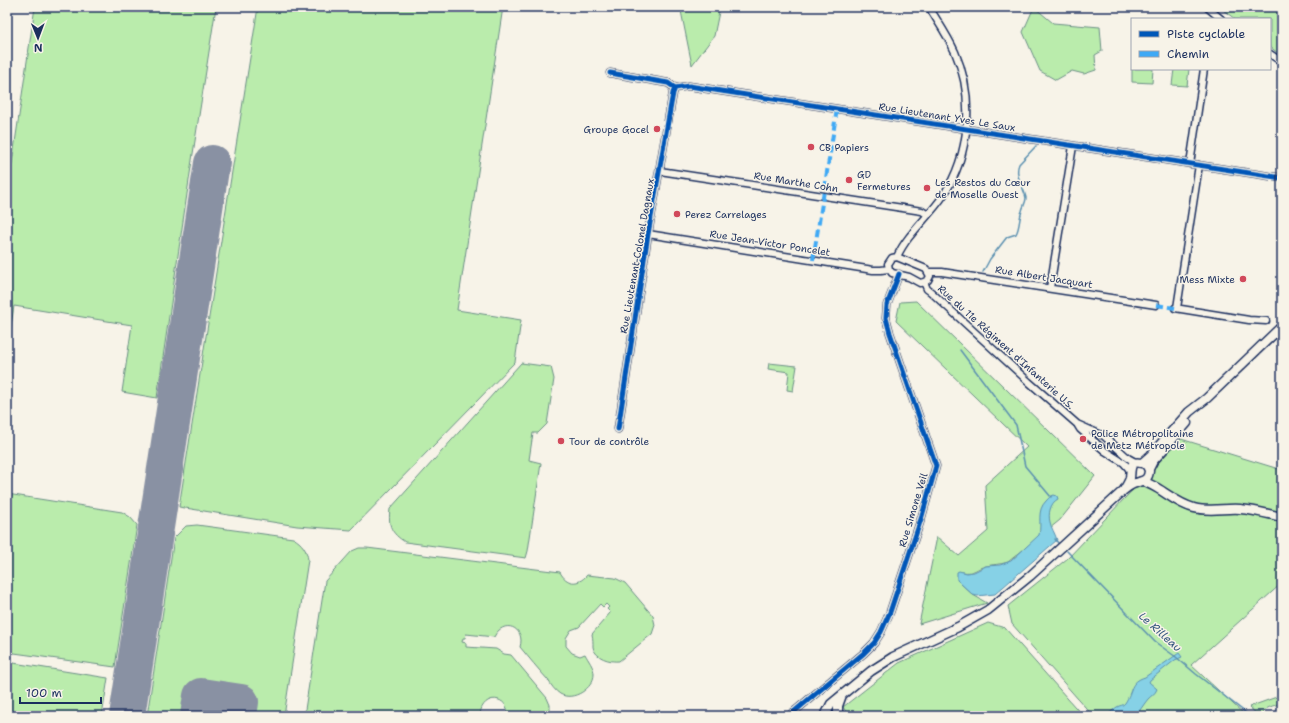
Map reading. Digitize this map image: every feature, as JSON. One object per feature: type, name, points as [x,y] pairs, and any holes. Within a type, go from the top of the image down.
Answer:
[{"type":"main road","points":[[1124,490],[1132,465],[1140,463],[1151,455],[1190,412],[1207,398],[1282,326]]},
{"type":"main road","points":[[826,716],[831,704],[871,671],[893,657],[958,627],[988,610],[1030,576],[1124,490],[1147,478],[1153,461],[1207,398]]},
{"type":"main road","points":[[1140,463],[1149,471],[1156,487]]},
{"type":"main road","points":[[1130,473],[1133,480],[1156,487],[1172,499],[1195,508],[1207,510],[1240,509],[1259,511],[1282,517]]},
{"type":"main road","points":[[826,716],[838,716],[838,706],[842,694]]},
{"type":"street","points":[[897,257],[903,245],[941,199],[960,157],[967,129],[966,98],[959,65],[949,40],[929,7]]},
{"type":"street","points":[[1207,7],[1220,18]]},
{"type":"street","points":[[1271,55],[1282,62]]},
{"type":"street","points":[[1190,164],[1204,70]]},
{"type":"street","name":"Rue Lieutenant Yves Le Saux","points":[[610,73],[668,84],[676,88],[689,86],[1282,178]]},
{"type":"street","name":"Rue Lieutenant-Colonel Dagnaux","points":[[618,429],[648,234],[673,93],[676,88]]},
{"type":"street","points":[[1050,288],[1073,146]]},
{"type":"street","points":[[1199,165],[1176,308],[1249,320],[1266,321]]},
{"type":"street","name":"Rue Marthe Cohn","points":[[660,171],[922,211],[928,215]]},
{"type":"street","name":"Rue Jean-Victor Poncelet","points":[[648,234],[874,270],[889,269]]},
{"type":"street","points":[[897,257],[926,269],[930,276],[928,280],[920,283],[909,277],[892,273],[888,264],[892,258],[897,257]]},
{"type":"street","name":"Rue Albert Jacquart","points":[[929,272],[942,272],[1156,305]]},
{"type":"street","name":"Rue Simone Veil","points":[[789,716],[874,644],[890,612],[936,466],[886,318],[887,305],[899,274]]},
{"type":"street","name":"Rue du 11e Régiment d'Infanterie U.S.","points":[[924,282],[931,292],[1077,424],[1104,436],[1128,458],[1140,463]]},
{"type":"street","name":"Rue du 11e Régiment d'Infanterie U.S.","points":[[1077,424],[1080,429],[1097,444],[1124,463],[1130,473]]},
{"type":"street","points":[[1097,444],[1104,436]]},
{"type":"green space","points":[[35,7],[216,7],[157,398],[122,392],[132,325],[14,306],[7,352],[7,197]]},
{"type":"green space","points":[[258,7],[503,7],[457,310],[521,320],[515,362],[351,530],[297,526],[179,507]]},
{"type":"green space","points":[[682,7],[720,7],[714,36],[692,65],[681,11]]},
{"type":"green space","points":[[1034,7],[1053,23],[1100,27],[1102,51],[1095,55],[1096,70],[1084,74],[1072,71],[1056,80],[1040,71],[1023,32]]},
{"type":"green space","points":[[1219,7],[1282,7],[1282,56],[1271,48],[1271,18],[1234,18]]},
{"type":"green space","points":[[1132,70],[1153,70],[1152,83],[1132,82]]},
{"type":"green space","points":[[1174,70],[1189,70],[1187,86],[1172,85]]},
{"type":"green space","points":[[916,301],[1095,476],[1060,520],[1008,562],[986,566],[973,572],[962,572],[961,584],[973,595],[987,603],[919,624],[937,537],[959,556],[988,531],[985,485],[1027,447],[896,321],[900,302]]},
{"type":"green space","points":[[521,363],[551,367],[554,379],[547,424],[538,433],[533,433],[529,460],[541,463],[526,558],[405,542],[396,535],[390,525],[390,509]]},
{"type":"green space","points":[[769,363],[797,366],[793,391],[787,390],[789,372],[768,369]]},
{"type":"green space","points":[[1181,439],[1282,470],[1282,583],[1191,665],[1246,716],[1093,716],[1012,624],[1008,606],[1068,558]]},
{"type":"green space","points":[[7,494],[122,512],[130,517],[137,525],[115,667],[7,652]]},
{"type":"green space","points":[[197,525],[293,538],[299,542],[305,550],[308,560],[284,716],[147,716],[174,538],[186,526]]},
{"type":"green space","points":[[359,548],[560,572],[565,579],[572,582],[580,581],[587,575],[615,578],[625,583],[653,616],[655,625],[652,634],[619,661],[611,661],[600,657],[594,651],[592,634],[610,612],[607,609],[609,607],[606,604],[603,607],[600,604],[579,627],[571,630],[566,638],[566,646],[572,653],[580,656],[585,654],[594,671],[593,679],[587,689],[571,696],[560,694],[553,688],[520,647],[520,634],[513,627],[503,628],[498,631],[494,637],[466,634],[462,642],[466,643],[466,647],[496,649],[504,654],[511,655],[547,698],[550,705],[550,716],[508,716],[507,709],[504,704],[496,699],[486,702],[482,707],[480,714],[476,716],[304,716],[325,581],[352,551]]},
{"type":"green space","points":[[988,623],[1005,628],[1083,716],[849,716],[843,707],[899,663]]},
{"type":"green space","points":[[7,662],[108,678],[102,716],[7,716]]},
{"type":"green space","points":[[1282,695],[1282,703],[1266,709],[1261,716],[1249,707]]},
{"type":"water","points":[[1054,495],[1057,496],[1058,499],[1051,506],[1049,519],[1057,540],[995,594],[973,595],[957,580],[957,572],[959,571],[967,573],[974,572],[986,566],[1000,565],[1011,561],[1039,535],[1041,509],[1046,501]]},
{"type":"water","points":[[1179,653],[1182,657],[1175,660],[1150,680],[1149,682],[1157,689],[1146,701],[1136,716],[1105,716],[1117,707],[1124,704],[1128,699],[1132,687],[1136,681],[1145,677]]},
{"type":"waterway","name":"Le Rilleau","points":[[983,272],[990,259],[1007,237],[1016,234],[1026,201],[1025,194],[1018,177],[1018,168],[1019,164],[1036,146]]},
{"type":"waterway","name":"Le Rilleau","points":[[960,350],[1016,425],[1025,466],[1051,497]]},
{"type":"waterway","name":"Le Rilleau","points":[[1055,539],[1058,543]]},
{"type":"waterway","name":"Le Rilleau","points":[[1067,551],[1155,642],[1250,716]]},
{"type":"runway","points":[[127,716],[212,163]]},
{"type":"runway","points":[[198,716],[201,696],[241,702],[239,716]]},
{"type":"marked path","points":[[813,260],[837,109]]},
{"type":"marked path","points":[[1156,305],[1175,308]]},
{"type":"cycle path","points":[[610,73],[668,83],[675,88],[689,86],[1282,178]]},
{"type":"cycle path","points":[[618,429],[648,234],[675,88]]},
{"type":"cycle path","points":[[789,716],[864,653],[874,643],[881,632],[890,612],[922,516],[936,466],[886,318],[887,305],[899,274]]},
{"type":"place","name":"Groupe Gocel","points":[[657,129]]},
{"type":"place","name":"CB Papiers","points":[[811,147]]},
{"type":"place","name":"GD Fermetures","points":[[849,180]]},
{"type":"place","name":"Les Restos du Cœur de Moselle Ouest","points":[[927,188]]},
{"type":"place","name":"Perez Carrelages","points":[[677,214]]},
{"type":"place","name":"Mess Mixte","points":[[1243,279]]},
{"type":"place","name":"Police Métropolitaine de Metz Métropole","points":[[1083,439]]},
{"type":"place","name":"Tour de contrôle","points":[[561,441]]}]
